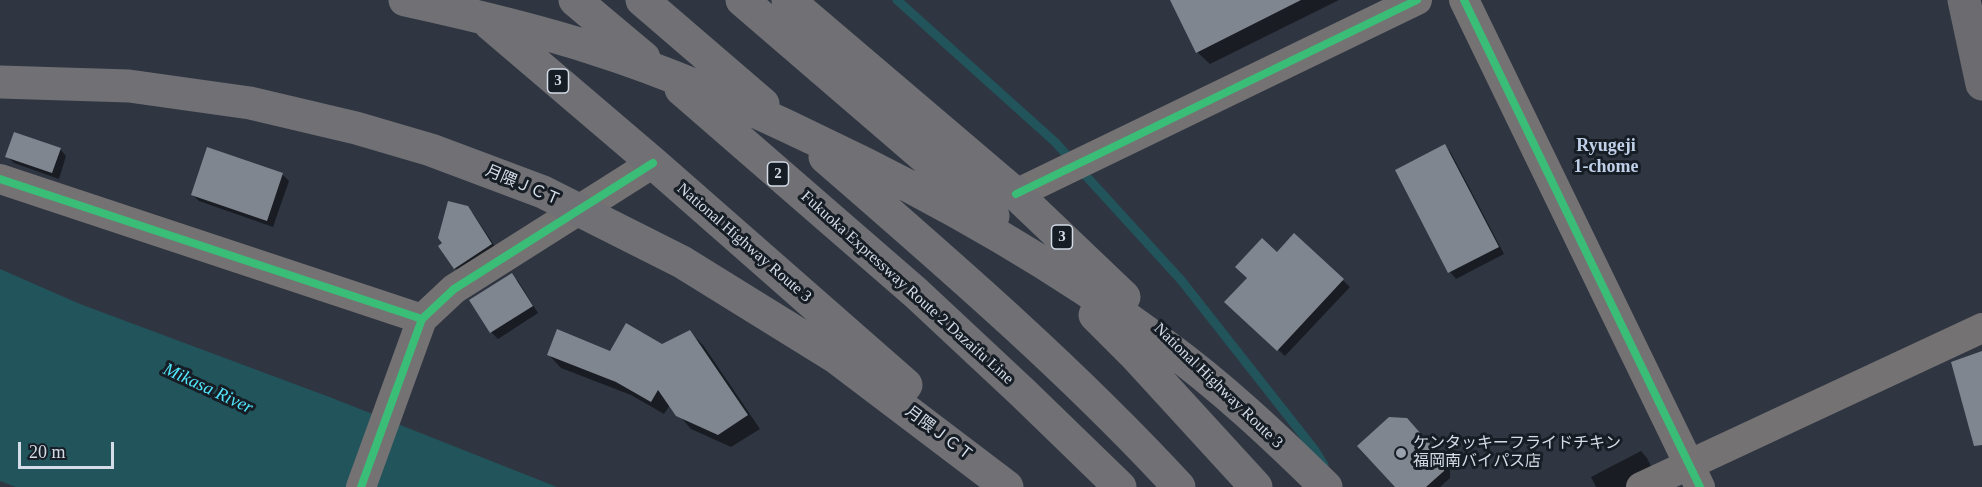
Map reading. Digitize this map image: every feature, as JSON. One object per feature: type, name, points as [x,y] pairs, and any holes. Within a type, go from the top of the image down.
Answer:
[{"type":"highway","points":[[405,0],[476,15],[596,49],[704,88],[860,161],[941,204],[1078,285],[1165,345],[1245,411],[1325,487]]},
{"type":"highway","name":"National Highway Route 3","points":[[463,0],[1023,487]]},
{"type":"highway","name":"Fukuoka Expressway Route 2 Dazaifu Line","points":[[575,0],[916,293],[1120,487]]},
{"type":"highway","points":[[642,0],[927,246],[1063,371],[1179,487]]},
{"type":"highway","points":[[742,0],[990,213],[1136,356],[1256,487]]},
{"type":"highway","name":"National Highway Route 3","points":[[788,0],[1016,194],[1325,487]]},
{"type":"highway","name":"月隈ＪＣＴ","points":[[0,82],[129,86],[250,103],[356,128],[431,150],[543,192],[682,262],[837,358],[1007,487]]},
{"type":"main road","points":[[1964,0],[1982,84]]},
{"type":"street","points":[[1016,194],[1417,0]]},
{"type":"street","points":[[1464,0],[1694,475]]},
{"type":"street","points":[[361,487],[422,319],[454,289],[653,163]]},
{"type":"street","points":[[0,179],[422,319]]},
{"type":"street","points":[[1641,487],[1694,475],[1982,328]]},
{"type":"water","name":"Mikasa River","points":[[0,269],[80,304],[332,398],[557,487],[16,487],[0,481]]},
{"type":"building","points":[[1170,0],[1301,0],[1196,53]]},
{"type":"building","points":[[14,132],[61,148],[52,173],[5,157]]},
{"type":"building","points":[[1445,144],[1499,247],[1448,273],[1395,170]]},
{"type":"building","points":[[207,147],[283,173],[267,221],[191,195]]},
{"type":"building","points":[[448,201],[468,206],[492,244],[454,269],[438,246],[442,243],[438,238]]},
{"type":"building","points":[[1294,233],[1344,279],[1277,351],[1224,302],[1247,278],[1235,267],[1262,238],[1277,252]]},
{"type":"building","points":[[512,273],[533,306],[490,333],[469,300]]},
{"type":"building","points":[[626,323],[662,344],[690,330],[748,415],[718,435],[676,416],[658,390],[651,402],[616,382],[547,355],[557,329],[610,351]]},
{"type":"building","points":[[1982,351],[1982,445],[1974,446],[1951,362]]},
{"type":"building","name":"ケンタッキーフライドチキン 福岡南バイパス店","points":[[1389,417],[1407,418],[1444,460],[1444,471],[1426,487],[1395,487],[1357,446]]},
{"type":"waterway","points":[[897,0],[1055,142],[1181,280],[1314,449],[1324,465]]},
{"type":"cycle path","points":[[1016,194],[1417,0]]},
{"type":"cycle path","points":[[1464,0],[1700,487]]},
{"type":"cycle path","points":[[361,487],[422,319],[454,289],[653,163]]},
{"type":"cycle path","points":[[0,179],[422,319]]},
{"type":"place","name":"ケンタッキーフライドチキン 福岡南バイパス店","points":[[1401,453]]},
{"type":"district","name":"Ryugeji 1-chome","points":[[1606,156]]}]
